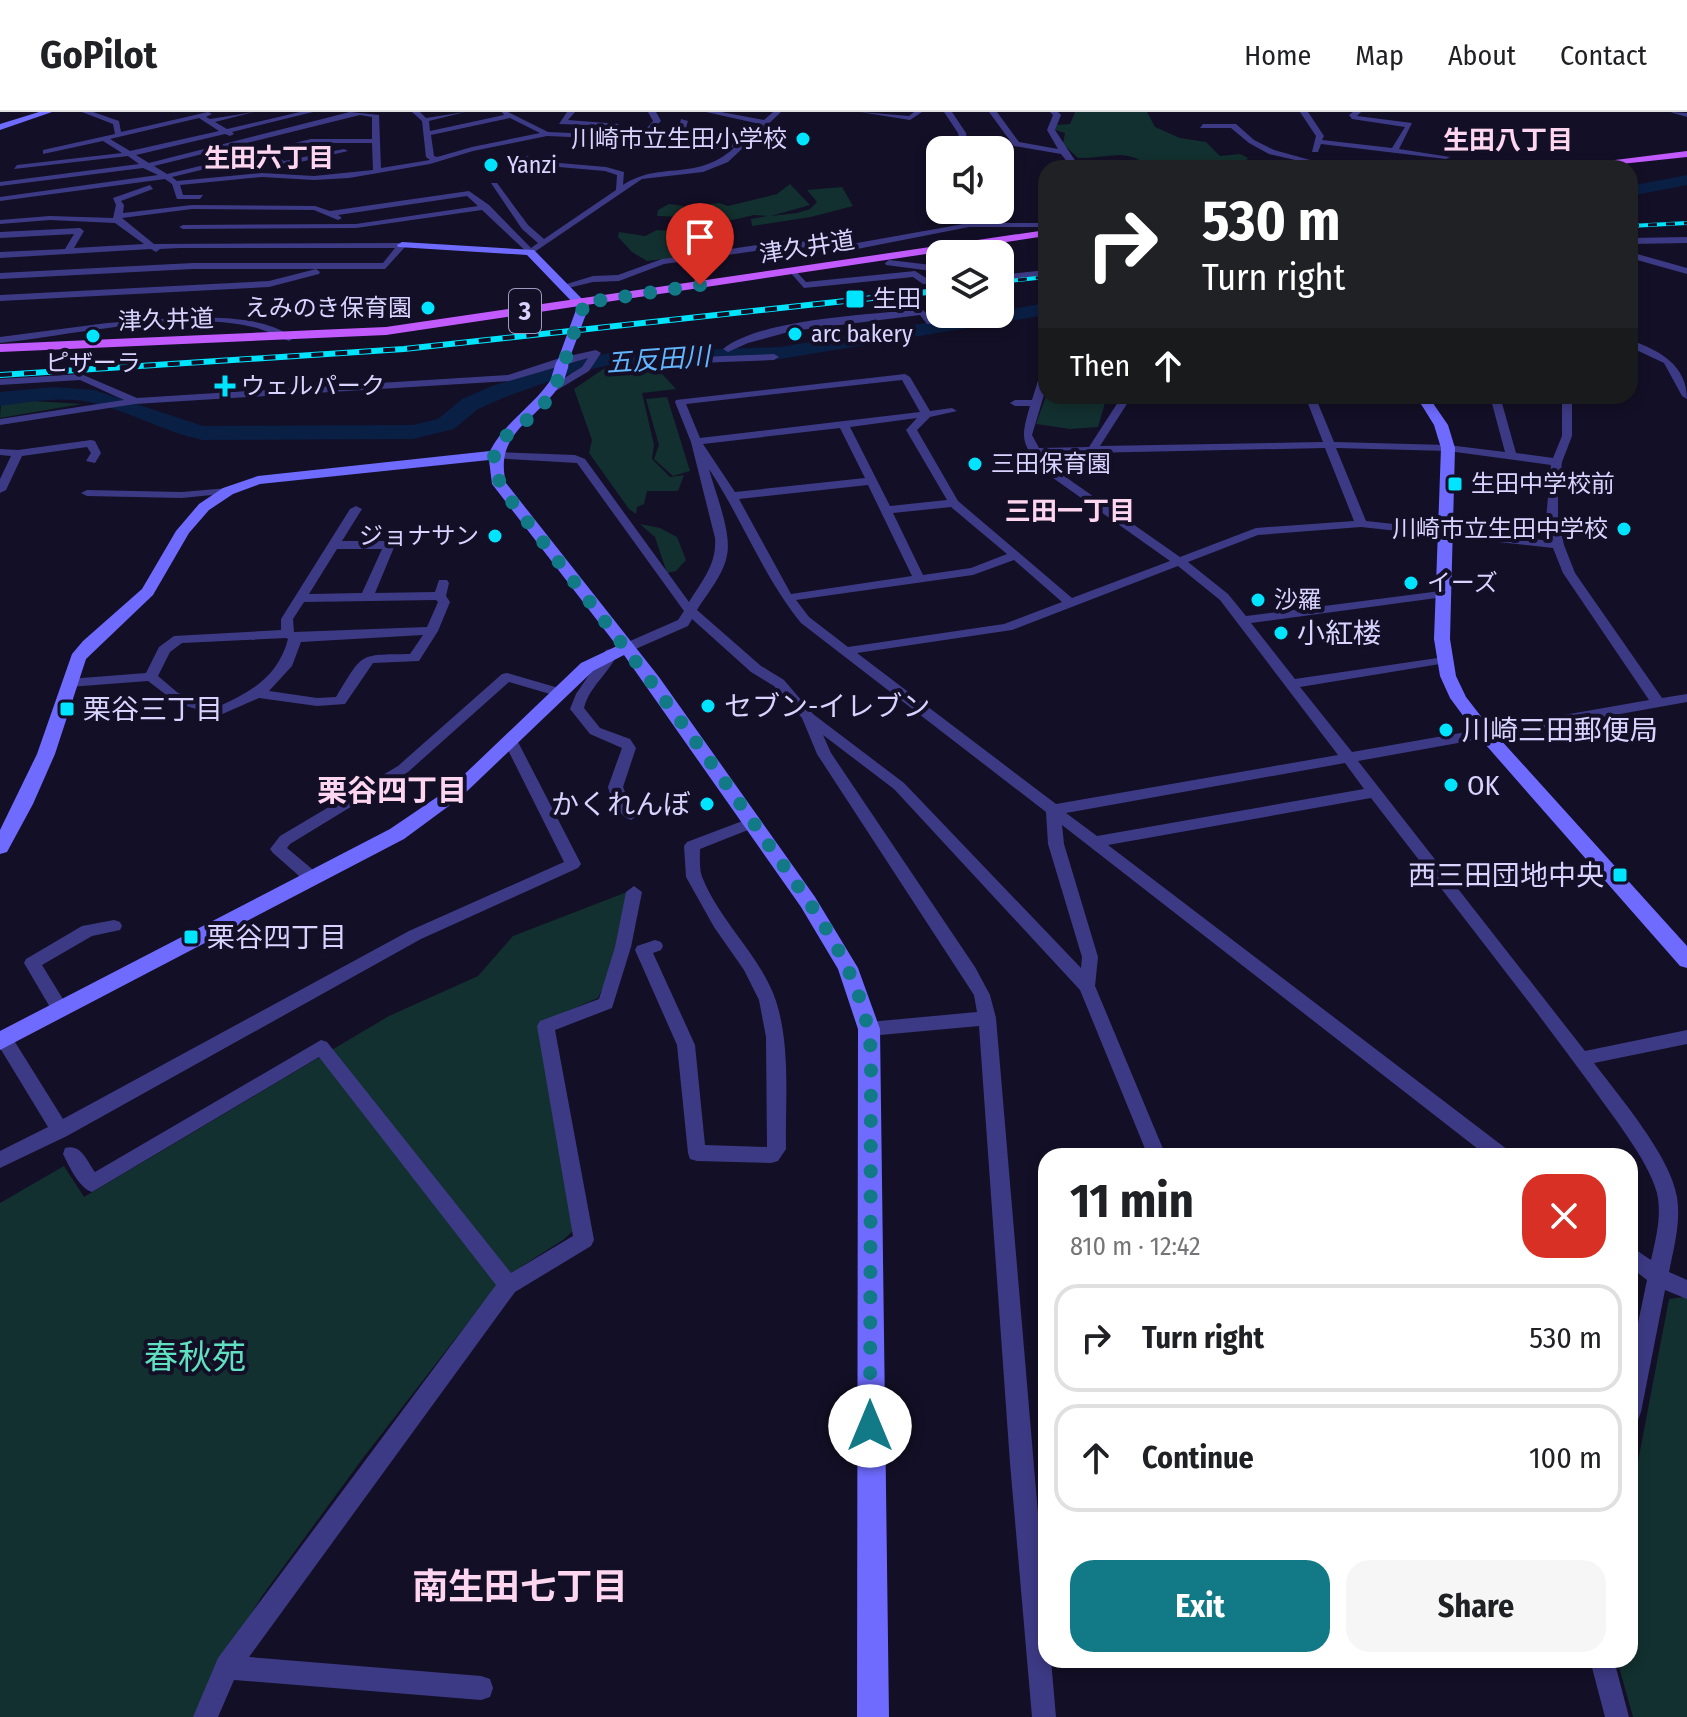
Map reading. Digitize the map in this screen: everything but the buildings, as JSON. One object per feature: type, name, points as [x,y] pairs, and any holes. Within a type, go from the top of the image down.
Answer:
[{"type":"main road","points":[[1631,160],[1687,154]]},
{"type":"main road","name":"津久井道","points":[[0,348],[289,338],[386,331],[886,260],[1038,234]]},
{"type":"street","points":[[0,127],[48,112]]},
{"type":"street","points":[[86,112],[116,123],[118,133]]},
{"type":"street","points":[[106,117],[123,112]]},
{"type":"street","points":[[46,152],[214,112]]},
{"type":"street","points":[[209,121],[250,112]]},
{"type":"street","points":[[17,167],[129,154],[309,112]]},
{"type":"street","points":[[416,112],[425,120],[430,157],[437,160]]},
{"type":"street","points":[[425,120],[461,112]]},
{"type":"street","points":[[571,112],[562,122],[615,124]]},
{"type":"street","points":[[605,138],[623,112]]},
{"type":"street","points":[[0,199],[262,175],[326,178],[437,160],[472,149],[547,134],[646,137],[657,121],[652,112]]},
{"type":"street","points":[[710,112],[766,123]]},
{"type":"street","points":[[0,255],[180,245],[398,245],[530,252],[640,177],[713,167],[725,160],[777,112]]},
{"type":"street","points":[[864,112],[910,118],[918,112]]},
{"type":"street","points":[[948,112],[963,136]]},
{"type":"street","points":[[993,112],[1021,147],[1061,152]]},
{"type":"street","points":[[1054,112],[1057,115],[1051,130],[1061,152],[1068,160]]},
{"type":"street","points":[[1304,112],[1317,129],[1319,142],[1314,153],[1318,160]]},
{"type":"street","points":[[1357,112],[1352,117],[1396,119],[1409,125],[1395,150]]},
{"type":"street","points":[[1675,112],[1687,115]]},
{"type":"street","points":[[0,184],[146,166],[356,113],[375,115],[377,171]]},
{"type":"street","points":[[425,134],[508,114],[547,134]]},
{"type":"street","points":[[200,116],[283,164],[377,145]]},
{"type":"street","points":[[684,121],[678,142],[703,148],[742,144]]},
{"type":"street","points":[[476,123],[488,129]]},
{"type":"street","points":[[1203,126],[1233,126],[1248,141],[1264,150],[1296,160]]},
{"type":"street","points":[[440,131],[450,137]]},
{"type":"street","points":[[499,135],[511,141]]},
{"type":"street","points":[[102,137],[171,181],[180,197],[318,198],[315,208]]},
{"type":"street","points":[[204,287],[118,218],[116,200],[136,190],[311,141],[377,145]]},
{"type":"street","points":[[1319,142],[1446,157]]},
{"type":"street","points":[[461,143],[472,149]]},
{"type":"street","points":[[529,158],[559,165],[606,169],[623,176],[619,189]]},
{"type":"street","points":[[0,177],[32,159]]},
{"type":"street","points":[[322,188],[326,178]]},
{"type":"street","points":[[494,185],[525,227],[542,242]]},
{"type":"street","points":[[329,214],[469,193],[582,303],[583,308],[559,373],[501,441],[493,455],[493,467],[499,484],[618,651],[753,822],[837,948],[856,985],[869,1029],[873,1717]]},
{"type":"street","points":[[180,245],[185,207]]},
{"type":"street","points":[[0,222],[118,218],[185,207],[315,208],[398,245]]},
{"type":"street","points":[[183,227],[356,226],[486,207]]},
{"type":"street","points":[[564,286],[593,279],[619,278],[651,264],[794,243],[841,247],[969,225],[1038,225]]},
{"type":"street","points":[[0,235],[80,231],[67,252]]},
{"type":"street","points":[[1638,241],[1687,240]]},
{"type":"street","points":[[0,276],[180,266],[385,266],[398,245]]},
{"type":"street","points":[[866,245],[894,268],[886,277]]},
{"type":"street","points":[[1638,257],[1687,271]]},
{"type":"street","points":[[886,260],[926,267]]},
{"type":"street","points":[[0,298],[269,284],[338,265]]},
{"type":"street","points":[[793,271],[804,285],[915,274],[926,282]]},
{"type":"street","points":[[1014,277],[1038,274]]},
{"type":"street","points":[[728,349],[736,343],[772,333],[922,312],[926,317]]},
{"type":"street","points":[[0,340],[143,323],[207,321],[248,322],[289,338]]},
{"type":"street","points":[[1638,347],[1668,361],[1687,396]]},
{"type":"street","points":[[661,350],[669,360],[774,357]]},
{"type":"street","points":[[0,422],[130,401],[559,373],[586,369],[596,356],[559,373]]},
{"type":"street","points":[[0,382],[81,377],[130,401]]},
{"type":"street","points":[[60,1130],[2,1040],[397,834],[455,793],[557,692],[587,667],[683,623],[722,553],[718,522],[696,442],[680,402],[905,377],[927,414]]},
{"type":"street","points":[[1038,394],[1027,435],[1043,466],[1224,597],[1581,1059],[1628,1123],[1659,1173],[1667,1195],[1668,1226],[1638,1372]]},
{"type":"street","points":[[1015,403],[1035,403]]},
{"type":"street","points":[[1092,450],[1122,404]]},
{"type":"street","points":[[1311,404],[1361,524]]},
{"type":"street","points":[[1427,404],[1441,425],[1448,448],[1442,639],[1448,676],[1458,698],[1484,732],[1687,960]]},
{"type":"street","points":[[1497,404],[1511,456]]},
{"type":"street","points":[[1567,404],[1567,436],[1557,462],[1552,519],[1558,545],[1569,573],[1658,703]]},
{"type":"street","points":[[696,442],[952,411]]},
{"type":"street","points":[[927,414],[911,430],[954,503],[1071,603]]},
{"type":"street","points":[[844,425],[920,580]]},
{"type":"street","points":[[696,442],[732,496],[787,598],[805,620],[1491,1148]]},
{"type":"street","points":[[0,452],[18,453],[91,443],[96,453],[91,461]]},
{"type":"street","points":[[1033,451],[1328,445],[1448,448],[1557,462]]},
{"type":"street","points":[[1,489],[18,453]]},
{"type":"street","points":[[0,847],[24,804],[46,754],[78,658],[89,644],[148,592],[183,531],[204,507],[240,484],[275,477],[493,455],[575,458],[581,461],[689,610],[756,669],[779,683],[808,717],[899,786],[1087,986],[1154,1148]]},
{"type":"street","points":[[732,496],[871,481]]},
{"type":"street","points":[[87,493],[182,495],[228,491]]},
{"type":"street","points":[[888,510],[954,503]]},
{"type":"street","points":[[151,677],[164,692],[179,700],[218,712],[260,694],[279,674],[293,648],[287,619],[356,509]]},
{"type":"street","points":[[845,651],[1007,627],[1256,532],[1361,524],[1558,545]]},
{"type":"street","points":[[336,545],[389,545],[367,597]]},
{"type":"street","points":[[787,598],[973,571],[1016,555]]},
{"type":"street","points":[[260,694],[317,702],[340,701],[364,663],[370,659],[414,658],[432,631],[444,602],[441,589],[367,597],[301,598]]},
{"type":"street","points":[[1240,621],[1444,593]]},
{"type":"street","points":[[151,677],[164,650],[179,639],[432,631]]},
{"type":"street","points":[[618,651],[578,699],[577,709],[595,731],[625,742],[629,748],[615,778],[617,798],[631,815]]},
{"type":"street","points":[[1291,684],[1446,659]]},
{"type":"street","points":[[69,683],[151,677]]},
{"type":"street","points":[[312,878],[278,849],[285,840],[403,769],[507,677],[557,692]]},
{"type":"street","points":[[1053,810],[1687,698]]},
{"type":"street","points":[[808,717],[824,754],[982,995],[987,1018],[1038,1651]]},
{"type":"street","points":[[0,1160],[415,935],[573,864],[510,740]]},
{"type":"street","points":[[1094,842],[1374,792]]},
{"type":"street","points":[[1053,810],[1056,844],[1090,957],[1087,986]]},
{"type":"street","points":[[655,946],[643,950],[686,1045],[697,1153],[771,1155],[777,1149],[775,1037],[767,1000],[751,967],[720,923],[694,877],[692,846],[753,822]]},
{"type":"street","points":[[205,1717],[227,1667],[508,1285],[584,1240],[546,1026],[606,1003],[623,947],[634,892]]},
{"type":"street","points":[[60,1009],[32,963],[88,930],[114,926]]},
{"type":"street","points":[[869,1029],[987,1018]]},
{"type":"street","points":[[1581,1059],[1687,1037]]},
{"type":"street","points":[[72,1154],[92,1184],[321,1047],[508,1285]]},
{"type":"street","points":[[1638,1261],[1657,1276],[1687,1290]]},
{"type":"street","points":[[227,1667],[481,1688]]},
{"type":"street","points":[[1040,1668],[1044,1717]]},
{"type":"street","points":[[1604,1668],[1617,1717]]},
{"type":"green space","points":[[1075,112],[1147,112],[1155,127],[1180,138],[1206,142],[1220,156],[1240,154],[1248,158],[1140,160],[1115,155],[1078,158],[1063,144],[1065,133],[1055,130],[1057,125],[1070,124]]},
{"type":"green space","points":[[790,184],[810,205],[771,216],[810,209],[817,202],[807,190],[842,187],[853,206],[811,217],[752,226],[751,219],[767,216],[754,215],[702,227],[708,218],[657,216],[658,210],[669,204],[690,207],[719,203],[728,206],[777,194]]},
{"type":"green space","points":[[657,230],[672,231],[672,239],[681,241],[681,247],[707,243],[726,246],[647,261],[632,252],[618,237],[619,232],[645,236]]},
{"type":"green space","points":[[652,363],[676,389],[642,393],[654,445],[652,459],[670,477],[684,475],[678,491],[647,491],[644,504],[637,507],[636,514],[629,509],[589,453],[592,440],[574,389],[605,368]]},
{"type":"green space","points":[[667,397],[690,471],[673,476],[654,459],[659,445],[646,399]]},
{"type":"green space","points":[[33,401],[82,404],[0,418],[1,405]]},
{"type":"green space","points":[[1043,404],[1105,404],[1098,427],[1070,429],[1036,424]]},
{"type":"green space","points":[[640,524],[660,528],[677,537],[686,560],[676,571],[667,573],[655,537]]},
{"type":"green space","name":"春秋苑","points":[[627,892],[610,972],[598,998],[539,1023],[574,1230],[522,1266],[486,1299],[363,1458],[262,1596],[231,1647],[198,1717],[0,1717],[0,1203],[64,1166],[84,1197],[389,1016],[478,976],[513,936]]},
{"type":"green space","points":[[1669,1299],[1687,1299],[1687,1717],[1633,1717],[1619,1668],[1638,1668],[1638,1461]]},
{"type":"waterway","name":"五反田川","points":[[1638,189],[1687,180]]},
{"type":"waterway","name":"五反田川","points":[[0,399],[54,394],[94,396],[166,423],[203,433],[413,432],[446,424],[470,404],[500,391],[564,369],[609,359],[780,353],[1038,310]]},
{"type":"railway","points":[[1638,226],[1687,223]]},
{"type":"railway","points":[[1014,280],[1038,278]]},
{"type":"railway","points":[[915,293],[926,292]]},
{"type":"railway","points":[[915,293],[926,292]]},
{"type":"railway","points":[[0,375],[404,349],[915,293]]},
{"type":"railway","points":[[909,294],[915,293]]},
{"type":"place","name":"川崎市立生田小学校","points":[[803,139]]},
{"type":"place","name":"Yanzi","points":[[491,165]]},
{"type":"place","name":"生田","points":[[855,299]]},
{"type":"place","name":"えみのき保育園","points":[[428,308]]},
{"type":"place","name":"arc bakery","points":[[795,334]]},
{"type":"place","name":"ピザーラ","points":[[93,336]]},
{"type":"place","name":"ウェルパーク","points":[[225,386]]},
{"type":"place","name":"三田保育園","points":[[975,464]]},
{"type":"place","name":"生田中学校前","points":[[1455,484]]},
{"type":"place","name":"川崎市立生田中学校","points":[[1624,529]]},
{"type":"place","name":"ジョナサン","points":[[495,536]]},
{"type":"place","name":"イーズ","points":[[1411,583]]},
{"type":"place","name":"沙羅","points":[[1258,600]]},
{"type":"place","name":"小紅楼","points":[[1281,633]]},
{"type":"place","name":"セブン-イレブン","points":[[708,706]]},
{"type":"place","name":"栗谷三丁目","points":[[67,709]]},
{"type":"place","name":"川崎三田郵便局","points":[[1446,730]]},
{"type":"place","name":"OK","points":[[1451,785]]},
{"type":"place","name":"かくれんぼ","points":[[707,804]]},
{"type":"place","name":"西三田団地中央","points":[[1620,875]]},
{"type":"place","name":"栗谷四丁目","points":[[191,937]]},
{"type":"district","name":"生田八丁目","points":[[1508,140]]},
{"type":"district","name":"生田六丁目","points":[[269,158]]},
{"type":"district","name":"三田一丁目","points":[[1070,511]]},
{"type":"district","name":"栗谷四丁目","points":[[392,791]]},
{"type":"district","name":"南生田七丁目","points":[[520,1587]]},
{"type":"route","points":[[700,285],[582,303],[583,308],[554,389],[501,441],[493,455],[493,467],[499,484],[512,502],[653,681],[716,769],[808,902],[856,985],[869,1029],[871,1053],[870,1426]]}]
